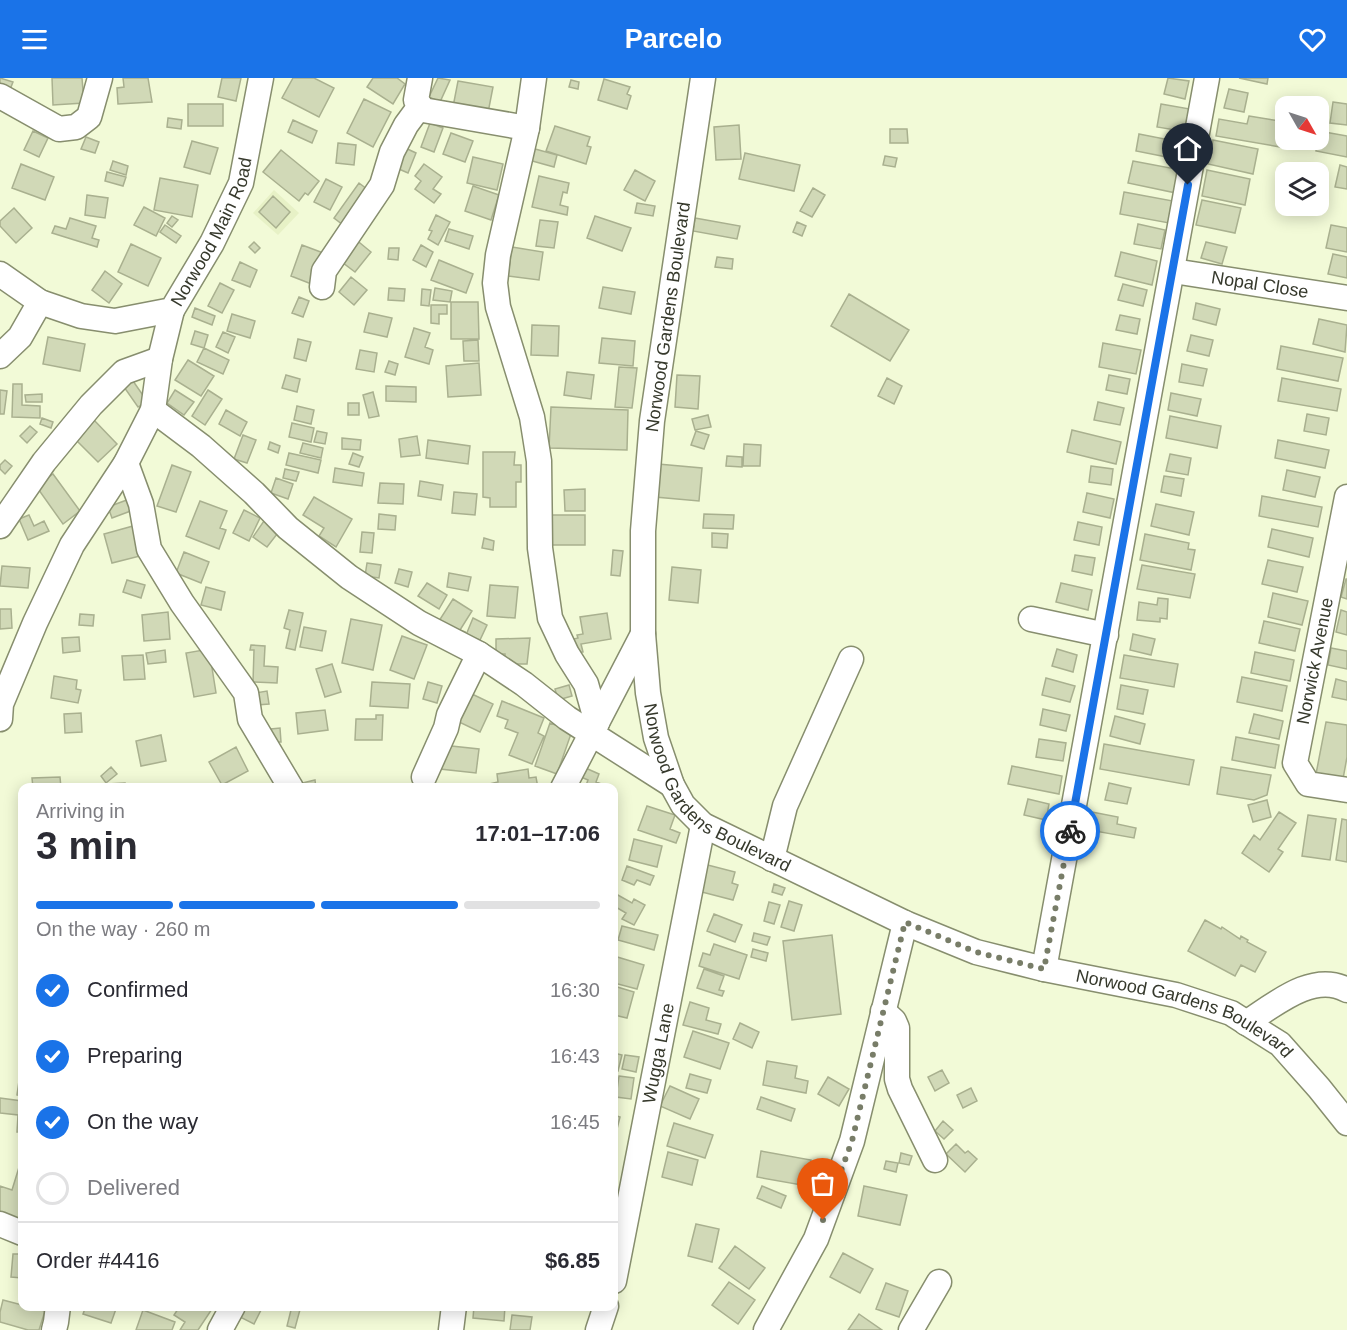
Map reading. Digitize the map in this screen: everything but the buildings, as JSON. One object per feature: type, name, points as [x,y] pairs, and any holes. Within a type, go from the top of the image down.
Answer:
[{"type":"street","points":[[0,96],[59,129],[76,127],[89,117],[100,78]]},
{"type":"street","name":"Norwood Main Road","points":[[0,274],[40,302],[81,316],[115,321],[172,310],[212,243],[242,183],[261,78]]},
{"type":"street","points":[[420,78],[416,100],[423,110],[527,128]]},
{"type":"street","points":[[534,78],[527,128],[498,255],[495,283],[498,307],[532,417],[539,460],[540,548],[550,618],[567,654],[586,684],[594,728]]},
{"type":"street","name":"Norwood Gardens Boulevard","points":[[704,78],[652,422],[643,531],[643,634],[648,693],[656,738],[672,785],[683,805],[703,825],[905,922],[976,952],[1044,969],[1176,995],[1231,1013],[1280,1044],[1347,1123]]},
{"type":"street","points":[[1044,969],[1207,78]]},
{"type":"street","points":[[322,287],[324,271],[382,186],[392,152],[420,105]]},
{"type":"street","name":"Nopal Close","points":[[1173,271],[1347,298]]},
{"type":"street","points":[[0,356],[20,337],[40,302]]},
{"type":"street","points":[[0,719],[1,704],[34,623],[72,545],[126,463],[153,410],[160,359],[172,310]]},
{"type":"street","points":[[0,526],[44,462],[91,405],[124,372],[160,359]]},
{"type":"street","points":[[153,410],[201,446],[255,493],[288,528],[349,577],[419,623],[479,654],[524,684],[567,718],[594,728],[672,785]]},
{"type":"street","points":[[126,463],[141,504],[149,549],[182,603],[246,693],[250,719],[288,783]]},
{"type":"street","name":"Norwick Avenue","points":[[1347,497],[1295,763],[1308,784],[1347,790]]},
{"type":"street","points":[[1031,620],[1106,636]]},
{"type":"street","points":[[566,783],[643,634]]},
{"type":"street","points":[[424,777],[446,729],[449,715],[479,654]]},
{"type":"street","points":[[772,858],[785,806],[851,659]]},
{"type":"street","name":"Wugga Lane","points":[[618,1261],[703,825]]},
{"type":"street","points":[[766,1330],[816,1239],[852,1141],[905,922]]},
{"type":"street","points":[[1246,1023],[1289,996],[1310,987],[1327,983],[1337,984],[1347,990]]},
{"type":"street","points":[[883,1011],[894,1021],[897,1028],[897,1079],[900,1089],[935,1160]]},
{"type":"street","points":[[0,1224],[18,1231]]},
{"type":"street","points":[[910,1330],[939,1282]]},
{"type":"street","points":[[54,1330],[57,1311]]},
{"type":"street","points":[[220,1330],[230,1311]]},
{"type":"street","points":[[450,1330],[453,1311]]},
{"type":"street","points":[[598,1330],[604,1311]]},
{"type":"shaded area","points":[[274,190],[299,213],[278,235],[253,213]]},
{"type":"way so far","points":[[823,1220],[852,1141],[905,922],[976,952],[1044,969],[1070,831]]},
{"type":"route","points":[[1070,831],[1188,185]]}]
